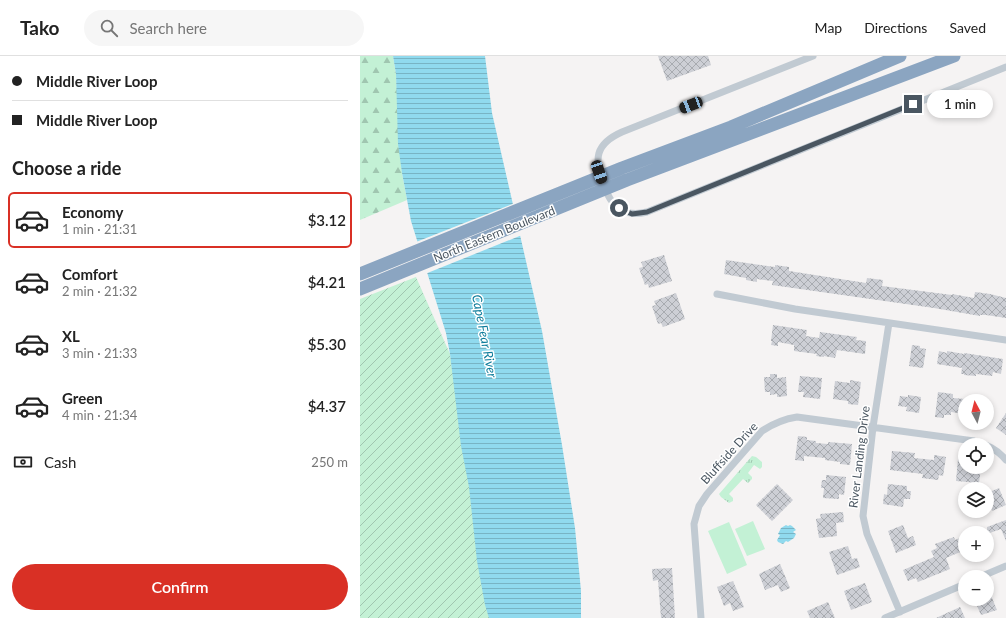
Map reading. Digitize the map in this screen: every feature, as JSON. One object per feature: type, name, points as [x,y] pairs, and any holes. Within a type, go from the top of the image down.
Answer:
[{"type":"highway","name":"North Eastern Boulevard","points":[[360,274],[622,168],[731,127],[900,56]]},
{"type":"highway","name":"North Eastern Boulevard","points":[[360,289],[627,180],[954,56]]},
{"type":"street","points":[[813,56],[611,137],[605,143],[600,152],[597,164],[606,192],[611,202],[629,213],[637,214],[647,212],[1006,67]]},
{"type":"street","points":[[717,294],[795,309],[1006,340]]},
{"type":"street","name":"River Landing Drive","points":[[889,323],[863,516],[867,534],[900,612]]},
{"type":"street","name":"Bluffside Drive","points":[[701,618],[694,524],[696,514],[699,506],[707,494],[762,431],[773,424],[797,417],[974,441],[989,446],[1000,453],[1006,460]]},
{"type":"street","points":[[994,571],[1006,566]]},
{"type":"street","points":[[885,618],[958,587]]},
{"type":"green space","points":[[360,56],[393,56],[396,74],[402,173],[407,200],[360,220]]},
{"type":"green space","points":[[416,277],[450,354],[490,618],[360,618],[360,299]]},
{"type":"green space","points":[[752,456],[756,457],[762,462],[762,467],[760,469],[754,465],[748,473],[752,479],[748,483],[743,479],[729,494],[733,498],[733,501],[729,503],[719,494]]},
{"type":"green space","points":[[753,521],[765,549],[747,556],[735,529]]},
{"type":"green space","points":[[729,522],[747,565],[727,574],[708,531]]},
{"type":"water","name":"Cape Fear River","points":[[393,56],[485,56],[492,113],[542,331],[562,445],[575,528],[581,591],[581,618],[489,618],[485,605],[477,561],[469,487],[461,446],[450,354],[446,333],[411,221],[402,173],[398,144],[396,74]]},
{"type":"water","points":[[786,525],[792,526],[796,530],[793,532],[796,534],[794,538],[783,544],[777,540],[780,535],[778,534],[781,528]]},
{"type":"pier","points":[[515,203],[522,235],[425,274],[416,242]]},
{"type":"building","points":[[658,56],[708,56],[711,65],[667,81]]},
{"type":"building","points":[[664,255],[672,281],[649,288],[648,284],[645,285],[639,268],[643,267],[641,262]]},
{"type":"building","points":[[726,260],[775,267],[775,265],[789,267],[789,271],[866,283],[867,278],[883,280],[882,286],[974,298],[975,292],[990,294],[1006,298],[1006,318],[986,315],[980,316],[772,285],[773,281],[757,279],[757,282],[746,280],[746,278],[724,274]]},
{"type":"building","points":[[676,293],[685,319],[663,327],[661,323],[658,324],[652,306],[656,305],[654,301]]},
{"type":"building","points":[[773,325],[807,330],[806,336],[819,338],[820,332],[857,337],[856,340],[866,341],[865,354],[837,350],[835,358],[824,357],[816,356],[817,354],[794,351],[794,345],[778,342],[778,346],[771,345]]},
{"type":"building","points":[[912,345],[920,346],[920,348],[926,349],[923,368],[909,366]]},
{"type":"building","points":[[939,351],[1003,359],[1001,374],[993,372],[992,376],[976,374],[976,376],[961,374],[962,368],[937,364]]},
{"type":"building","points":[[770,374],[777,374],[777,378],[786,377],[787,396],[777,397],[777,394],[770,395],[770,392],[765,392],[764,377],[770,377]]},
{"type":"building","points":[[800,376],[822,378],[820,399],[803,397],[804,392],[798,392]]},
{"type":"building","points":[[850,380],[861,382],[858,405],[848,404],[848,401],[833,399],[835,381],[850,383]]},
{"type":"building","points":[[938,392],[953,394],[953,398],[958,398],[958,413],[951,412],[951,415],[944,415],[944,418],[935,417]]},
{"type":"building","points":[[908,395],[921,397],[919,413],[906,411],[907,407],[898,406],[900,396],[908,397]]},
{"type":"building","points":[[1006,413],[1006,435],[996,428]]},
{"type":"building","points":[[798,436],[807,437],[807,440],[816,441],[816,443],[828,444],[828,442],[852,444],[850,465],[825,460],[825,458],[804,456],[804,461],[795,460]]},
{"type":"building","points":[[892,451],[915,453],[914,458],[934,460],[934,455],[946,457],[943,476],[939,475],[938,480],[922,478],[923,474],[890,470]]},
{"type":"building","points":[[958,459],[958,474],[980,474],[979,482],[956,481]]},
{"type":"building","points":[[826,475],[846,477],[844,495],[839,494],[839,499],[823,498],[824,488],[821,488],[822,480],[826,480]]},
{"type":"building","points":[[777,484],[793,500],[772,521],[756,505]]},
{"type":"building","points":[[888,484],[907,486],[907,491],[911,491],[910,499],[904,499],[903,507],[883,504],[884,494],[887,495]]},
{"type":"building","points":[[999,488],[1006,505],[994,510],[994,490]]},
{"type":"building","points":[[843,512],[844,522],[836,523],[837,536],[819,538],[816,519],[821,518],[820,514]]},
{"type":"building","points":[[1006,520],[1006,541],[1001,529],[994,532],[994,526],[990,526]]},
{"type":"building","points":[[903,525],[908,538],[913,536],[916,545],[896,553],[888,531]]},
{"type":"building","points":[[954,537],[955,540],[958,539],[958,553],[946,558],[950,569],[918,582],[916,578],[908,581],[903,570],[934,557],[931,551],[937,548],[935,544]]},
{"type":"building","points":[[848,546],[852,559],[857,558],[860,567],[837,575],[829,552]]},
{"type":"building","points":[[780,564],[790,588],[781,592],[778,585],[765,590],[759,574]]},
{"type":"building","points":[[672,568],[675,618],[661,618],[658,580],[653,581],[652,569]]},
{"type":"building","points":[[733,581],[744,607],[733,611],[730,603],[724,606],[717,587]]},
{"type":"building","points":[[865,583],[872,602],[851,610],[844,591]]},
{"type":"building","points":[[828,602],[835,618],[810,618],[807,611]]},
{"type":"building","points":[[994,603],[997,610],[981,615],[977,606],[994,606]]},
{"type":"building","points":[[960,607],[965,618],[936,618]]},
{"type":"route","points":[[619,208],[632,214],[647,212],[913,104]]}]
